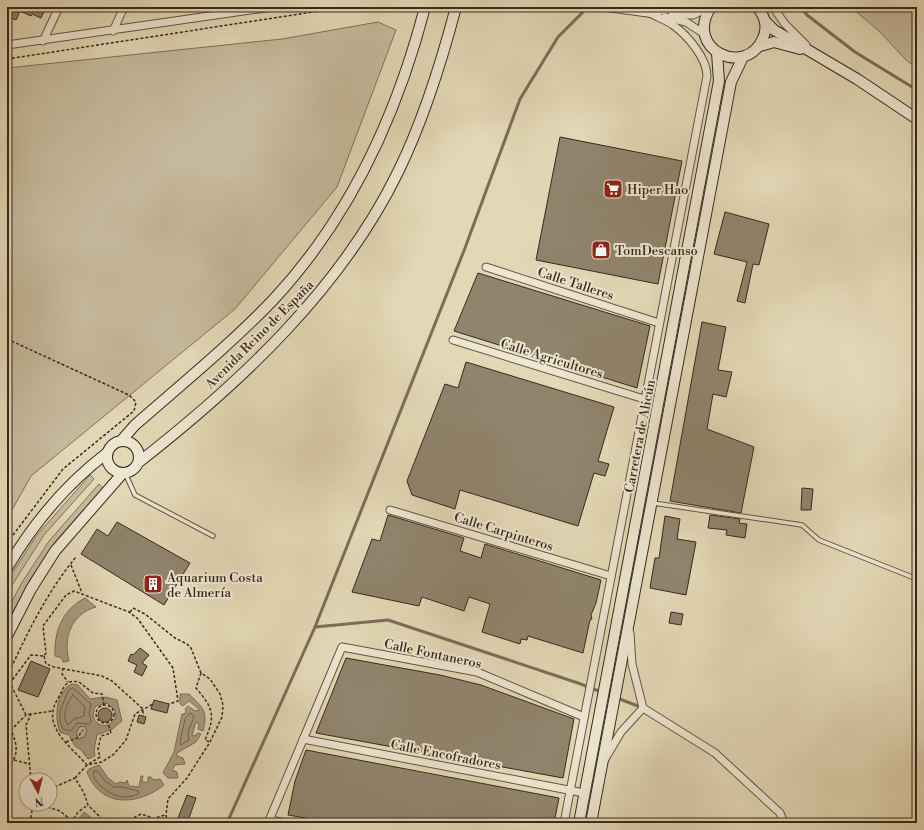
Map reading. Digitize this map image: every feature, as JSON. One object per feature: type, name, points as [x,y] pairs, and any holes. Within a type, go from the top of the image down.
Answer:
[{"type":"main road","name":"Avenida Reino de España","points":[[121,441],[135,425],[250,323],[274,299],[306,261],[346,203],[376,146],[400,91],[425,7]]},
{"type":"main road","name":"Avenida Reino de España","points":[[139,462],[249,366],[314,299],[340,268],[380,206],[411,144],[437,77],[456,7]]},
{"type":"main road","points":[[710,7],[704,21],[704,33],[707,42],[717,53],[730,58],[743,57],[751,54],[760,46],[774,42],[814,52]]},
{"type":"main road","points":[[757,7],[765,21],[774,30],[814,52],[917,119]]},
{"type":"main road","points":[[760,46],[765,34],[765,21]]},
{"type":"main road","name":"Carretera de Alicún","points":[[579,823],[719,81],[717,53]]},
{"type":"main road","name":"Carretera de Alicún","points":[[591,823],[653,503],[731,82],[743,57]]},
{"type":"main road","points":[[7,568],[26,538],[56,500],[89,467],[107,453],[111,446],[121,441],[126,441],[136,447],[139,462],[132,471],[124,474],[55,551],[31,589],[7,636]]},
{"type":"main road","points":[[107,453],[109,466],[117,473],[124,474]]},
{"type":"street","points":[[44,41],[58,7]]},
{"type":"street","points":[[113,31],[124,7]]},
{"type":"street","points":[[7,45],[44,41],[272,7]]},
{"type":"street","points":[[603,7],[681,16],[699,13],[710,7]]},
{"type":"street","points":[[650,13],[678,7]]},
{"type":"street","points":[[773,7],[785,24],[814,52]]},
{"type":"street","points":[[650,13],[686,22],[704,33]]},
{"type":"street","points":[[564,823],[644,399],[703,103],[707,69],[703,59],[679,29],[650,13]]},
{"type":"street","name":"Calle Talleres","points":[[486,266],[659,322]]},
{"type":"street","name":"Calle Agricultores","points":[[453,340],[644,399]]},
{"type":"street","name":"Calle Carpinteros","points":[[390,510],[611,576]]},
{"type":"street","points":[[629,623],[632,664],[643,708],[715,753],[780,813],[784,823]]},
{"type":"street","name":"Calle Fontaneros","points":[[303,739],[342,647],[477,672],[584,717]]},
{"type":"street","points":[[602,764],[621,732],[643,708]]},
{"type":"street","points":[[286,823],[269,821],[303,739]]},
{"type":"street","name":"Calle Encofradores","points":[[303,739],[584,793]]},
{"type":"lane","points":[[124,474],[135,495],[212,536]]},
{"type":"lane","points":[[653,503],[802,525],[819,540],[917,579]]},
{"type":"path","points":[[7,59],[49,54],[345,7]]},
{"type":"path","points":[[7,339],[128,395],[136,402],[134,411],[63,469],[7,544]]},
{"type":"path","points":[[7,677],[35,621],[70,564],[76,557]]},
{"type":"path","points":[[70,564],[82,593]]},
{"type":"path","points":[[143,716],[143,709],[112,681],[102,676],[46,664],[44,656],[46,653],[43,626],[66,595],[74,591],[82,593],[130,612],[138,619],[173,668],[178,701],[169,704]]},
{"type":"path","points":[[130,612],[133,608],[146,614],[160,624],[175,638],[187,644],[191,648],[201,673],[210,679],[220,694],[223,705],[222,717],[210,742],[187,778],[168,799],[166,815],[167,823]]},
{"type":"path","points":[[10,683],[31,655],[44,656]]},
{"type":"path","points":[[63,668],[62,674],[68,682]]},
{"type":"path","points":[[201,673],[196,688],[208,703],[213,715],[211,726],[205,740],[210,742]]},
{"type":"path","points":[[7,682],[10,683],[26,715]]},
{"type":"path","points":[[87,764],[58,732],[53,720],[53,711],[64,685],[68,682],[79,682],[93,693],[102,694],[104,704]]},
{"type":"path","points":[[104,704],[110,706],[114,711],[113,719],[108,724]]},
{"type":"path","points":[[104,704],[98,708],[95,716],[99,722],[108,724]]},
{"type":"path","points":[[87,764],[102,762],[114,754],[126,740],[135,714],[153,704]]},
{"type":"path","points":[[7,767],[14,760],[16,745],[11,730],[26,715],[53,711]]},
{"type":"path","points":[[30,772],[26,725],[31,714]]},
{"type":"path","points":[[58,785],[75,778],[87,764],[100,757],[98,749],[101,736],[111,733],[108,724]]},
{"type":"path","points":[[66,742],[77,738],[83,730]]},
{"type":"path","points":[[14,760],[30,764]]},
{"type":"path","points":[[75,778],[84,793],[88,805],[106,823]]},
{"type":"path","points":[[58,811],[71,822],[78,812],[88,805]]},
{"type":"path","points":[[30,823],[32,812]]},
{"type":"path","points":[[133,823],[136,817],[141,814],[147,815],[152,819]]},
{"type":"path","points":[[152,819],[166,815]]},
{"type":"shaded area","points":[[851,7],[917,7],[917,68],[907,61],[880,32]]},
{"type":"shaded area","points":[[378,22],[396,30],[337,187],[235,309],[31,476],[7,519],[7,68],[282,39]]},
{"type":"shaded area","points":[[90,475],[94,479],[44,535],[7,593],[7,581],[37,535]]},
{"type":"shaded area","points":[[99,484],[103,488],[56,541],[31,578],[7,623],[7,612],[10,605],[21,584],[49,541]]},
{"type":"shaded area","points":[[85,726],[87,731],[84,737],[78,739],[76,733],[79,727]]},
{"type":"water","points":[[85,598],[96,607],[87,610],[75,621],[68,636],[67,652],[69,661],[63,662],[62,658],[55,656],[58,630],[65,615],[70,609]]},
{"type":"water","points":[[72,684],[78,685],[90,699],[105,697],[117,700],[122,721],[112,729],[97,735],[94,750],[95,756],[88,759],[81,750],[75,746],[69,735],[60,732],[58,726],[58,705],[63,692]],"holes":[[[107,703],[115,710],[116,717],[109,725],[100,725],[95,720],[93,714],[94,710],[96,706]],[[85,726],[87,731],[84,737],[78,739],[76,733],[79,727]]]},
{"type":"water","points":[[180,694],[189,694],[201,706],[205,718],[203,731],[198,729],[199,724],[196,722],[192,735],[194,736],[198,733],[201,734],[196,742],[177,753],[177,756],[183,758],[185,764],[175,765],[172,770],[177,772],[178,778],[168,778],[163,773],[174,752],[182,714],[185,714],[185,709],[188,706],[195,711],[200,710],[189,701],[183,706],[180,704]]},
{"type":"water","points":[[99,765],[108,778],[116,784],[120,782],[126,783],[127,780],[129,786],[139,787],[141,776],[143,776],[142,782],[148,782],[148,777],[151,777],[153,780],[160,779],[164,785],[143,797],[121,800],[111,798],[101,792],[93,784],[87,772],[89,769]]},
{"type":"water","points":[[84,812],[98,823],[75,823]]},
{"type":"building","points":[[11,7],[46,7],[41,18],[32,14],[31,16],[20,11],[16,20],[9,17]]},
{"type":"building","name":"Hiper Hao","points":[[560,137],[682,161],[658,284],[536,260]]},
{"type":"building","points":[[725,212],[769,224],[759,265],[753,264],[745,303],[737,301],[747,262],[714,254]]},
{"type":"building","points":[[478,273],[650,326],[637,388],[454,331]]},
{"type":"building","points":[[702,322],[726,327],[718,370],[732,372],[726,397],[713,394],[707,429],[754,447],[741,513],[670,501]]},
{"type":"building","points":[[466,362],[614,407],[598,461],[609,464],[605,476],[594,473],[578,526],[460,490],[455,509],[412,495],[407,481],[445,384],[458,388]]},
{"type":"building","points":[[802,488],[813,489],[811,510],[801,510]]},
{"type":"building","points":[[388,515],[464,538],[460,551],[481,558],[485,544],[601,580],[596,603],[591,615],[592,619],[590,620],[583,653],[528,636],[527,640],[521,639],[520,644],[482,632],[490,604],[469,597],[464,611],[422,597],[419,606],[352,592],[372,539],[380,541]]},
{"type":"building","points":[[710,515],[740,519],[739,523],[747,524],[745,538],[726,535],[727,530],[708,528]]},
{"type":"building","points":[[665,516],[680,519],[677,539],[696,542],[686,595],[650,588],[655,558],[659,558]]},
{"type":"building","name":"Aquarium Costa de Almería","points":[[117,522],[190,563],[164,605],[81,554],[97,529],[108,536]]},
{"type":"building","points":[[671,612],[683,614],[681,625],[669,623]]},
{"type":"building","points":[[140,648],[149,655],[142,663],[147,666],[142,676],[134,672],[137,665],[128,661],[131,654],[133,655]]},
{"type":"building","points":[[346,658],[440,675],[481,685],[574,719],[563,778],[316,733]]},
{"type":"building","points":[[31,661],[50,669],[38,697],[18,690]]},
{"type":"building","points":[[154,700],[169,704],[167,713],[151,709]]},
{"type":"building","points":[[102,708],[108,708],[112,712],[112,718],[108,722],[102,722],[98,718],[98,712]]},
{"type":"building","points":[[139,715],[146,717],[144,724],[137,722]]},
{"type":"building","points":[[306,750],[559,798],[554,823],[334,823],[288,815],[295,781]]},
{"type":"building","points":[[187,795],[196,798],[188,821],[178,818]]},
{"type":"waterway","points":[[227,823],[315,627],[465,248],[520,99],[558,37],[588,7]]},
{"type":"waterway","points":[[801,7],[807,15],[855,52],[917,90]]},
{"type":"waterway","points":[[315,627],[388,620],[578,683],[643,708]]},
{"type":"place","name":"Hiper Hao","points":[[613,189]]},
{"type":"place","name":"TomDescanso","points":[[601,250]]},
{"type":"place","name":"Aquarium Costa de Almería","points":[[153,584]]}]
